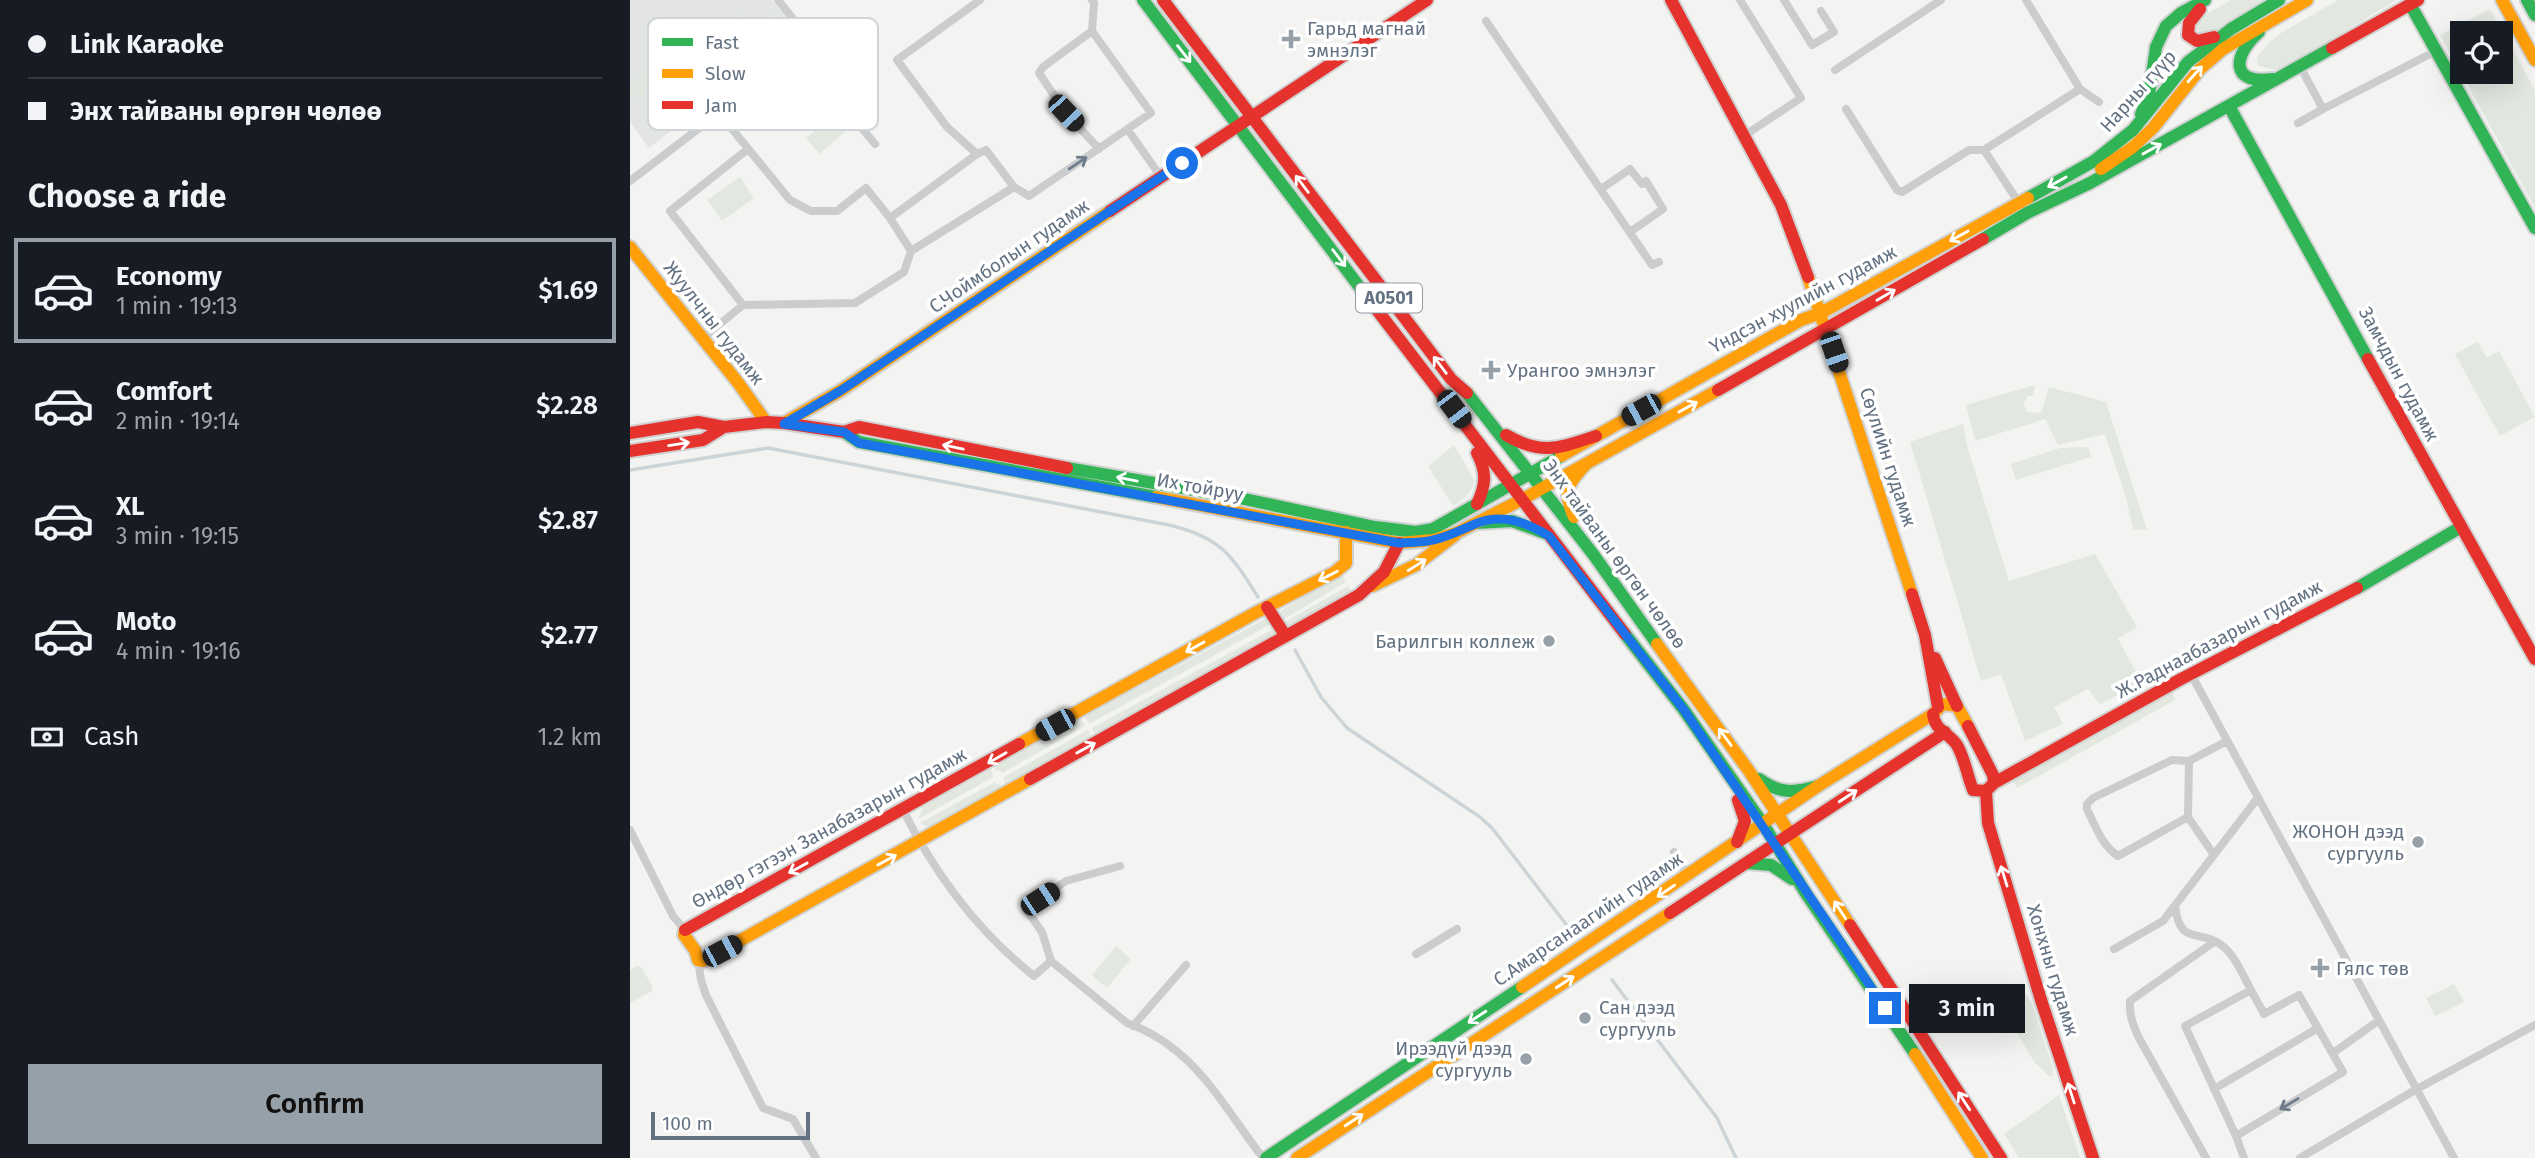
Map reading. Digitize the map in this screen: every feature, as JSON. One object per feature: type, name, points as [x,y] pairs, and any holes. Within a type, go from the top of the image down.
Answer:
[{"type":"main road","name":"Энх тайваны өргөн чөлөө","points":[[1143,0],[1521,500],[1684,710],[1763,824],[1807,895],[1872,988],[1982,1158]]},
{"type":"main road","name":"Энх тайваны өргөн чөлөө","points":[[1163,0],[1451,379],[1462,387],[1496,428],[1593,554],[1779,813],[2001,1158]]},
{"type":"main road","name":"С.Чоймболын гудамж","points":[[784,424],[840,391],[1427,0]]},
{"type":"main road","name":"Сөүлийн гудамж","points":[[1671,0],[1781,205],[1821,313],[1925,635],[1935,710],[1933,723],[1937,730],[1945,732],[1959,748],[1973,790],[1990,787]]},
{"type":"main road","points":[[2208,0],[2189,17],[2186,28],[2188,35],[2193,41],[2203,42],[2231,29]]},
{"type":"main road","points":[[2133,130],[2150,95],[2156,47],[2166,26],[2181,13],[2208,0]]},
{"type":"main road","name":"Нарны гүүр","points":[[2070,191],[2133,147],[2153,128],[2200,69],[2264,16],[2279,0]]},
{"type":"main road","name":"Нарны гүүр","points":[[2094,161],[2133,130],[2189,62],[2231,29],[2307,0]]},
{"type":"main road","points":[[2502,0],[2535,60]]},
{"type":"main road","points":[[2527,0],[2535,15]]},
{"type":"main road","points":[[2070,191],[2090,183],[2414,2],[2436,51],[2535,228]]},
{"type":"main road","points":[[2264,16],[2241,53],[2238,67],[2243,75],[2258,80],[2286,75]]},
{"type":"main road","name":"Замчдын гудамж","points":[[2229,106],[2535,659]]},
{"type":"main road","name":"Үндсэн хуулийн гудамж","points":[[1531,473],[1801,320],[1821,313],[2094,161]]},
{"type":"main road","name":"Үндсэн хуулийн гудамж","points":[[1542,488],[2070,191]]},
{"type":"main road","name":"Жуулчны гудамж","points":[[630,247],[766,422]]},
{"type":"main road","points":[[1440,390],[1486,467],[1483,492],[1477,504]]},
{"type":"main road","name":"Их тойруу","points":[[630,433],[698,422],[724,427],[766,422],[844,432],[859,427],[1020,460],[1416,532],[1433,529],[1531,473]]},
{"type":"main road","name":"Их тойруу","points":[[630,451],[703,440],[724,427]]},
{"type":"main road","points":[[1496,428],[1523,446],[1543,451],[1596,436]]},
{"type":"main road","name":"Их тойруу","points":[[844,432],[859,443],[1399,543],[1433,541],[1456,533],[1542,488]]},
{"type":"main road","points":[[1586,464],[1571,481],[1565,494],[1566,503],[1593,554]]},
{"type":"main road","points":[[1477,523],[1495,519],[1513,520],[1530,525],[1549,536]]},
{"type":"main road","name":"Ж.Раднаабазарын гудамж","points":[[1990,787],[2191,674],[2357,588],[2461,527]]},
{"type":"main road","name":"Өндөр гэгээн Занабазарын гудамж","points":[[698,960],[695,950],[684,935],[685,930],[1343,567],[1348,555],[1346,532]]},
{"type":"main road","points":[[698,960],[703,961],[722,951],[1372,586],[1412,568],[1432,555],[1456,533]]},
{"type":"main road","points":[[1372,586],[1390,565],[1399,543]]},
{"type":"main road","points":[[1267,607],[1284,635]]},
{"type":"main road","points":[[1925,635],[1957,706],[1993,775],[1990,787]]},
{"type":"main road","points":[[1935,710],[1951,703],[1957,706]]},
{"type":"main road","name":"С.Амарсанаагийн гудамж","points":[[1264,1158],[1935,710]]},
{"type":"main road","name":"С.Амарсанаагийн гудамж","points":[[1297,1158],[1945,732]]},
{"type":"main road","points":[[1712,751],[1729,787],[1744,810],[1744,830],[1737,842]]},
{"type":"main road","points":[[1749,771],[1768,786],[1788,793],[1818,786]]},
{"type":"main road","name":"Хонхны гудамж","points":[[1990,787],[1988,823],[2041,1000],[2093,1158]]},
{"type":"main road","points":[[1747,863],[1769,864],[1782,870],[1807,895]]},
{"type":"street","points":[[778,0],[792,18]]},
{"type":"street","points":[[977,154],[947,127],[897,60],[980,0]]},
{"type":"street","points":[[1740,0],[1801,99],[1745,135]]},
{"type":"street","points":[[1784,0],[1812,45],[1834,32],[1821,11]]},
{"type":"street","points":[[1835,69],[1941,0]]},
{"type":"street","points":[[2026,0],[2080,89],[2099,102]]},
{"type":"street","points":[[890,218],[986,150],[1014,187],[1029,196],[1151,113],[1092,31],[1094,1]]},
{"type":"street","points":[[1486,21],[1652,265],[1659,262]]},
{"type":"street","points":[[1092,31],[1043,67],[1039,73],[1066,113],[1099,149]]},
{"type":"street","points":[[2298,122],[2436,51]]},
{"type":"street","points":[[2303,72],[2323,108]]},
{"type":"street","points":[[1846,109],[1897,190],[1902,192],[1969,150],[1984,150],[2080,89]]},
{"type":"street","points":[[630,181],[697,130]]},
{"type":"street","points":[[733,130],[790,200],[811,211],[837,211],[866,188],[911,251]]},
{"type":"street","points":[[864,130],[875,144]]},
{"type":"street","points":[[1128,130],[1161,177]]},
{"type":"street","points":[[743,305],[670,211],[748,149]]},
{"type":"street","points":[[1984,150],[2019,203]]},
{"type":"street","points":[[1601,189],[1630,169],[1642,184],[1646,181],[1663,209],[1630,232]]},
{"type":"street","points":[[703,338],[743,305],[855,303],[904,272],[911,251],[1014,187]]},
{"type":"street","points":[[2191,674],[2454,1158]]},
{"type":"street","points":[[2188,817],[2118,856],[2106,844],[2087,809],[2087,804],[2093,798],[2172,760],[2189,761],[2227,741]]},
{"type":"street","points":[[2189,761],[2188,817],[2214,855]]},
{"type":"street","points":[[2114,949],[2163,921],[2257,799]]},
{"type":"street","points":[[904,810],[939,874],[961,903],[1015,961],[1034,976],[1051,961]]},
{"type":"street","points":[[630,830],[673,916],[685,930]]},
{"type":"street","points":[[1674,852],[1688,876]]},
{"type":"street","points":[[1120,866],[1066,881],[1026,908],[1042,932],[1051,961],[1118,1016],[1133,1026],[1160,1037],[1185,1057],[1220,1098],[1264,1158]]},
{"type":"street","points":[[2175,906],[2177,919],[2188,934],[2220,944],[2229,954],[2264,1014],[2299,995],[2343,1072],[2236,1136]]},
{"type":"street","points":[[1416,954],[1457,929]]},
{"type":"street","points":[[2206,1158],[2139,1038],[2130,1019],[2129,1008],[2130,1001],[2214,942]]},
{"type":"street","points":[[698,960],[706,995],[762,1108],[793,1119],[816,1158]]},
{"type":"street","points":[[1133,1026],[1186,965]]},
{"type":"street","points":[[2244,1158],[2185,1026],[2251,990]]},
{"type":"street","points":[[2333,1053],[2378,1021]]},
{"type":"street","points":[[2300,1158],[2415,1090],[2535,1025]]},
{"type":"street","points":[[2214,1088],[2318,1028]]},
{"type":"shaded area","points":[[630,0],[772,0],[787,18],[648,18],[648,130],[672,130],[649,148],[630,122]]},
{"type":"shaded area","points":[[2231,0],[2274,0],[2213,35],[2199,34],[2196,27],[2204,16]]},
{"type":"shaded area","points":[[2338,0],[2396,0],[2288,66],[2275,70],[2258,66],[2257,57],[2269,42]]},
{"type":"shaded area","points":[[2490,9],[2497,21],[2467,21]]},
{"type":"shaded area","points":[[776,10],[783,18],[766,18]]},
{"type":"shaded area","points":[[741,13],[748,18],[735,18]]},
{"type":"shaded area","points":[[2450,30],[2450,53],[2440,35]]},
{"type":"shaded area","points":[[2513,50],[2535,90],[2535,208],[2467,84],[2513,84]]},
{"type":"shaded area","points":[[648,71],[648,92],[637,101],[630,93],[630,85]]},
{"type":"shaded area","points":[[816,130],[846,131],[819,154],[806,138]]},
{"type":"shaded area","points":[[740,177],[754,198],[722,221],[707,200]]},
{"type":"shaded area","points":[[2478,342],[2487,358],[2499,351],[2535,417],[2500,436],[2455,354]]},
{"type":"shaded area","points":[[2035,385],[2033,396],[2028,396],[2023,404],[2027,412],[2041,413],[2049,387],[2106,402],[2147,530],[2133,529],[2126,497],[2105,434],[2058,445],[2045,419],[1975,441],[1966,405]]},
{"type":"shaded area","points":[[1963,424],[1968,449],[2009,581],[2095,554],[2137,627],[2118,639],[2142,683],[2100,704],[2088,689],[2054,707],[2063,724],[2025,741],[2001,674],[1981,681],[1910,442]]},
{"type":"shaded area","points":[[1454,445],[1475,481],[1467,496],[1453,506],[1428,466]]},
{"type":"shaded area","points":[[2089,447],[2091,457],[2016,480],[2011,464],[2060,448]]},
{"type":"shaded area","points":[[1342,574],[1346,582],[1282,620],[1282,610]]},
{"type":"shaded area","points":[[1348,586],[1353,594],[1292,628],[1287,628],[1283,623]]},
{"type":"shaded area","points":[[1267,618],[1273,623],[1089,724],[1085,716]]},
{"type":"shaded area","points":[[1275,628],[1277,636],[1096,735],[1092,728]]},
{"type":"shaded area","points":[[2171,690],[2175,700],[2017,788],[2010,777]]},
{"type":"shaded area","points":[[1081,719],[1085,726],[1002,773],[1000,770],[996,771],[994,767]]},
{"type":"shaded area","points":[[1088,730],[1092,738],[1005,786],[1004,777]]},
{"type":"shaded area","points":[[991,769],[993,777],[918,819],[923,807]]},
{"type":"shaded area","points":[[995,782],[1002,788],[934,826],[920,823]]},
{"type":"shaded area","points":[[1116,946],[1131,959],[1107,988],[1092,975]]},
{"type":"shaded area","points":[[637,966],[642,968],[652,991],[630,1003],[630,970]]},
{"type":"shaded area","points":[[2454,984],[2464,1002],[2435,1016],[2426,998]]},
{"type":"shaded area","points":[[2026,995],[2032,1003],[2052,1065],[2053,1075],[2050,1077],[2035,1063],[2004,1012],[2011,1002]]},
{"type":"shaded area","points":[[2059,1095],[2080,1158],[2019,1158],[2004,1134]]},
{"type":"waterway","points":[[630,470],[768,448],[1169,525],[1201,535],[1222,549],[1240,569],[1258,597]]},
{"type":"waterway","points":[[1295,650],[1321,697],[1347,728],[1480,817],[1492,828],[1572,932]]},
{"type":"waterway","points":[[1612,980],[1717,1118],[1736,1158]]},
{"type":"traffic: fast","points":[[1143,0],[1361,289]]},
{"type":"traffic: fast","points":[[2141,114],[2149,95],[2156,47],[2166,26],[2181,13],[2205,0]]},
{"type":"traffic: fast","points":[[2028,198],[2094,161],[2133,130],[2188,62],[2231,29],[2279,0]]},
{"type":"traffic: fast","points":[[2527,0],[2535,15]]},
{"type":"traffic: fast","points":[[2410,4],[2535,228]]},
{"type":"traffic: fast","points":[[2259,32],[2250,41],[2240,59],[2242,73],[2259,80],[2273,79]]},
{"type":"traffic: fast","points":[[1983,239],[2027,213],[2090,183],[2332,48]]},
{"type":"traffic: fast","points":[[2229,106],[2368,359]]},
{"type":"traffic: fast","points":[[1467,393],[1593,554],[1657,644]]},
{"type":"traffic: fast","points":[[844,432],[859,442],[1156,497]]},
{"type":"traffic: fast","points":[[1067,468],[1235,497],[1375,527],[1416,532],[1433,529],[1561,456]]},
{"type":"traffic: fast","points":[[1477,523],[1512,521],[1545,533]]},
{"type":"traffic: fast","points":[[2357,588],[2461,527]]},
{"type":"traffic: fast","points":[[1625,634],[1684,710],[1763,824],[1807,895],[1915,1054]]},
{"type":"traffic: fast","points":[[1759,779],[1787,791],[1818,786]]},
{"type":"traffic: fast","points":[[1747,863],[1771,865],[1792,879]]},
{"type":"traffic: fast","points":[[1266,1158],[1522,987]]},
{"type":"traffic: slow","points":[[2101,169],[2133,147],[2153,128],[2200,69],[2223,49],[2307,0]]},
{"type":"traffic: slow","points":[[2502,0],[2535,60]]},
{"type":"traffic: slow","points":[[1561,456],[1801,320],[1821,313],[2028,198]]},
{"type":"traffic: slow","points":[[784,423],[840,391],[1110,211]]},
{"type":"traffic: slow","points":[[630,247],[766,422]]},
{"type":"traffic: slow","points":[[1808,277],[1912,594]]},
{"type":"traffic: slow","points":[[1156,497],[1399,543],[1433,540],[1456,533],[1521,500],[1718,390]]},
{"type":"traffic: slow","points":[[1574,517],[1568,500],[1569,488],[1586,464]]},
{"type":"traffic: slow","points":[[1019,744],[1255,613],[1335,572],[1346,563],[1346,532]]},
{"type":"traffic: slow","points":[[1372,586],[1416,565],[1455,535]]},
{"type":"traffic: slow","points":[[1657,644],[1749,771],[1850,925]]},
{"type":"traffic: slow","points":[[1522,987],[1818,786],[1933,714],[1943,704],[1957,706],[1968,726]]},
{"type":"traffic: slow","points":[[685,930],[684,935],[695,950],[698,960],[703,961],[1030,779]]},
{"type":"traffic: slow","points":[[1297,1158],[1670,913]]},
{"type":"traffic: slow","points":[[1915,1054],[1982,1158]]},
{"type":"traffic: jam","points":[[1163,0],[1451,379],[1467,393]]},
{"type":"traffic: jam","points":[[1110,211],[1427,0]]},
{"type":"traffic: jam","points":[[1671,0],[1781,205],[1808,277]]},
{"type":"traffic: jam","points":[[2332,48],[2418,0]]},
{"type":"traffic: jam","points":[[2200,9],[2189,23],[2188,35],[2197,41],[2214,37]]},
{"type":"traffic: jam","points":[[1718,390],[1983,239]]},
{"type":"traffic: jam","points":[[1361,289],[1625,634]]},
{"type":"traffic: jam","points":[[2368,359],[2535,659]]},
{"type":"traffic: jam","points":[[630,433],[698,422],[724,427],[766,422],[784,423],[844,432],[859,427],[1067,468]]},
{"type":"traffic: jam","points":[[630,451],[703,440],[724,427]]},
{"type":"traffic: jam","points":[[1506,435],[1541,448],[1571,444],[1596,436]]},
{"type":"traffic: jam","points":[[1477,453],[1484,478],[1477,504]]},
{"type":"traffic: jam","points":[[1030,779],[1359,595],[1384,572],[1399,543]]},
{"type":"traffic: jam","points":[[1994,783],[2181,679],[2357,588]]},
{"type":"traffic: jam","points":[[1912,594],[1925,635],[1938,707]]},
{"type":"traffic: jam","points":[[1267,607],[1285,635]]},
{"type":"traffic: jam","points":[[1935,658],[1957,706]]},
{"type":"traffic: jam","points":[[1933,714],[1939,728],[1957,745],[1973,790],[1986,791],[1994,783],[1993,775],[1968,726]]},
{"type":"traffic: jam","points":[[1670,913],[1945,732]]},
{"type":"traffic: jam","points":[[685,930],[1019,744]]},
{"type":"traffic: jam","points":[[1986,791],[1988,823],[2041,1000],[2093,1158]]},
{"type":"traffic: jam","points":[[1737,842],[1745,821],[1738,800]]},
{"type":"traffic: jam","points":[[1850,925],[2001,1158]]},
{"type":"place","name":"Гарьд магнай эмнэлэг","points":[[1291,39]]},
{"type":"place","name":"Урангоо эмнэлэг","points":[[1491,370]]},
{"type":"place","name":"Барилгын коллеж","points":[[1549,641]]},
{"type":"place","name":"ЖОНОН дээд сургууль","points":[[2418,842]]},
{"type":"place","name":"Гялс төв","points":[[2320,968]]},
{"type":"place","name":"Сан дээд сургууль","points":[[1585,1018]]},
{"type":"place","name":"Ирээдүй дээд сургууль","points":[[1526,1059]]},
{"type":"route","points":[[1182,163],[840,391],[784,424],[844,432],[859,443],[1399,543],[1433,541],[1477,523],[1495,519],[1530,525],[1549,536],[1684,710],[1885,1008]]}]
